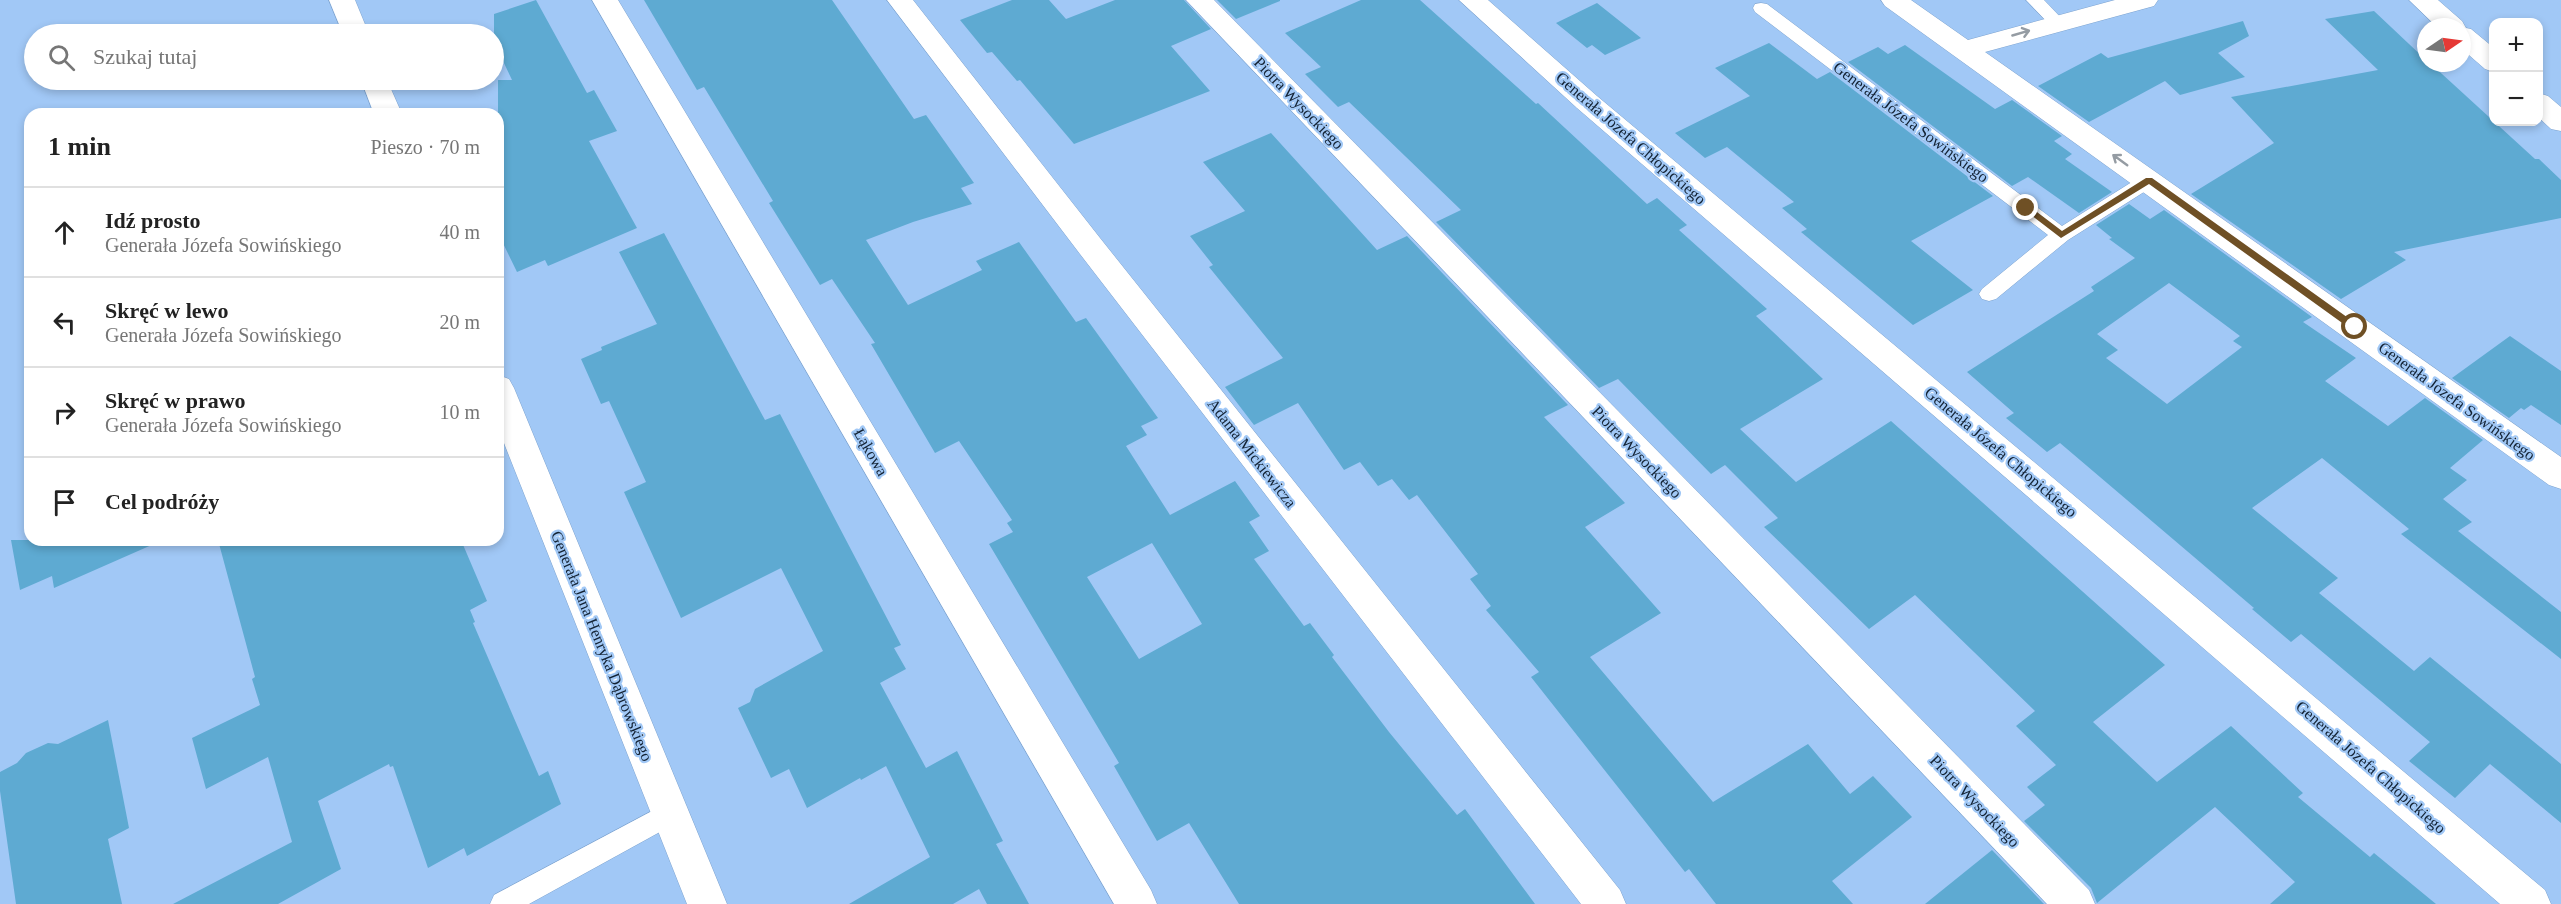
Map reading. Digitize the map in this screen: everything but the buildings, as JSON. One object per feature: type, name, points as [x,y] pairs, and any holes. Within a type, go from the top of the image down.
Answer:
[{"type":"street","points":[[342,0],[352,24]]},
{"type":"street","name":"Łąkowa","points":[[605,0],[1137,904]]},
{"type":"street","name":"Adama Mickiewicza","points":[[900,0],[1097,256],[1606,904]]},
{"type":"street","name":"Piotra Wysockiego","points":[[1199,0],[2075,904]]},
{"type":"street","name":"Generała Józefa Chłopickiego","points":[[1472,0],[1587,102],[2531,904]]},
{"type":"street","name":"Generała Józefa Sowińskiego","points":[[1894,0],[2561,475]]},
{"type":"street","points":[[1965,49],[2145,0]]},
{"type":"street","points":[[2422,0],[2443,18]]},
{"type":"street","points":[[2471,43],[2489,59]]},
{"type":"street","points":[[378,90],[386,108]]},
{"type":"street","points":[[2543,106],[2561,122]]},
{"type":"street","name":"Generała Jana Henryka Dąbrowskiego","points":[[504,403],[706,904]]},
{"type":"lane","points":[[2034,0],[2058,23]]},
{"type":"lane","name":"Generała Józefa Sowińskiego","points":[[1761,8],[2061,235]]},
{"type":"lane","points":[[1989,294],[2061,235],[2149,180]]},
{"type":"lane","points":[[503,904],[669,814]]},
{"type":"route","points":[[2026,208],[2061,235],[2149,180],[2355,327]]}]
